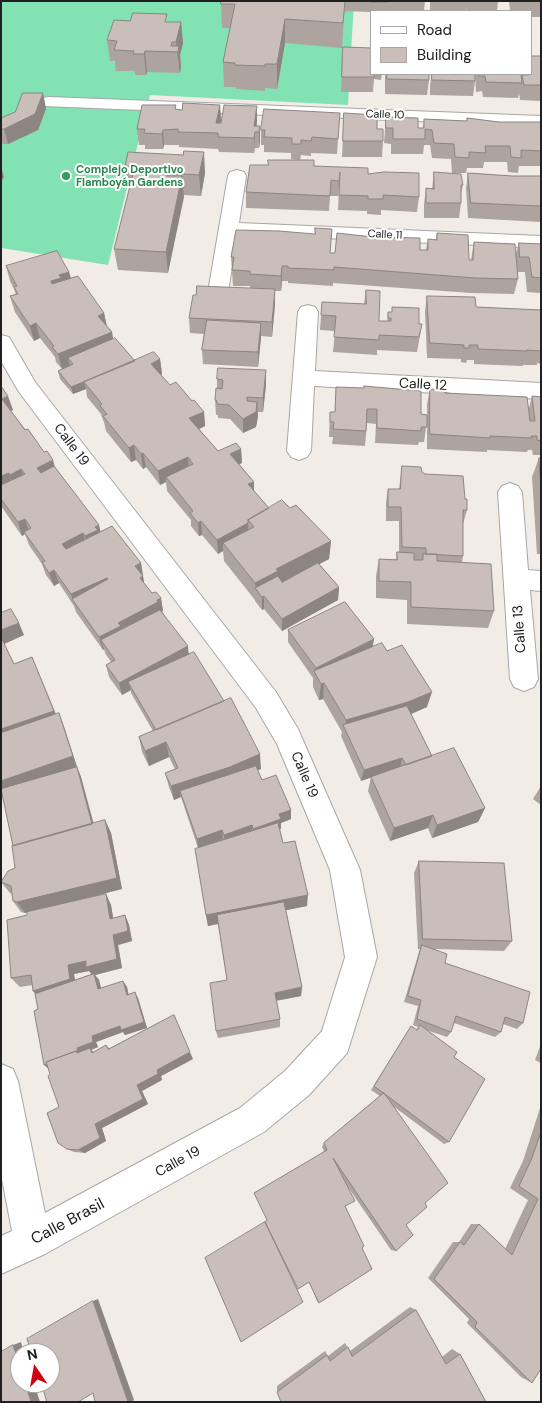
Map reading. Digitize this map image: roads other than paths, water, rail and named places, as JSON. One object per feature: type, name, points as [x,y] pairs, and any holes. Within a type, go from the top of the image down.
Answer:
[{"type":"street","name":"Calle 10","points":[[49,102],[541,121]]},
{"type":"street","points":[[219,286],[237,176]]},
{"type":"street","name":"Calle 11","points":[[228,228],[541,242]]},
{"type":"street","points":[[299,451],[308,312]]},
{"type":"street","name":"Calle 19","points":[[1,342],[26,387],[266,700],[288,738],[345,870],[362,957],[335,1041],[297,1083],[252,1120],[134,1186]]},
{"type":"street","name":"Calle 12","points":[[304,378],[541,391]]},
{"type":"street","name":"Calle 13","points":[[510,492],[524,679]]},
{"type":"street","points":[[516,579],[541,581]]},
{"type":"street","points":[[1,1081],[16,1249]]},
{"type":"street","name":"Calle Brasil","points":[[16,1249],[134,1186]]},
{"type":"place","name":"Complejo Deportivo Flamboyán Gardens","points":[[66,176]]}]
